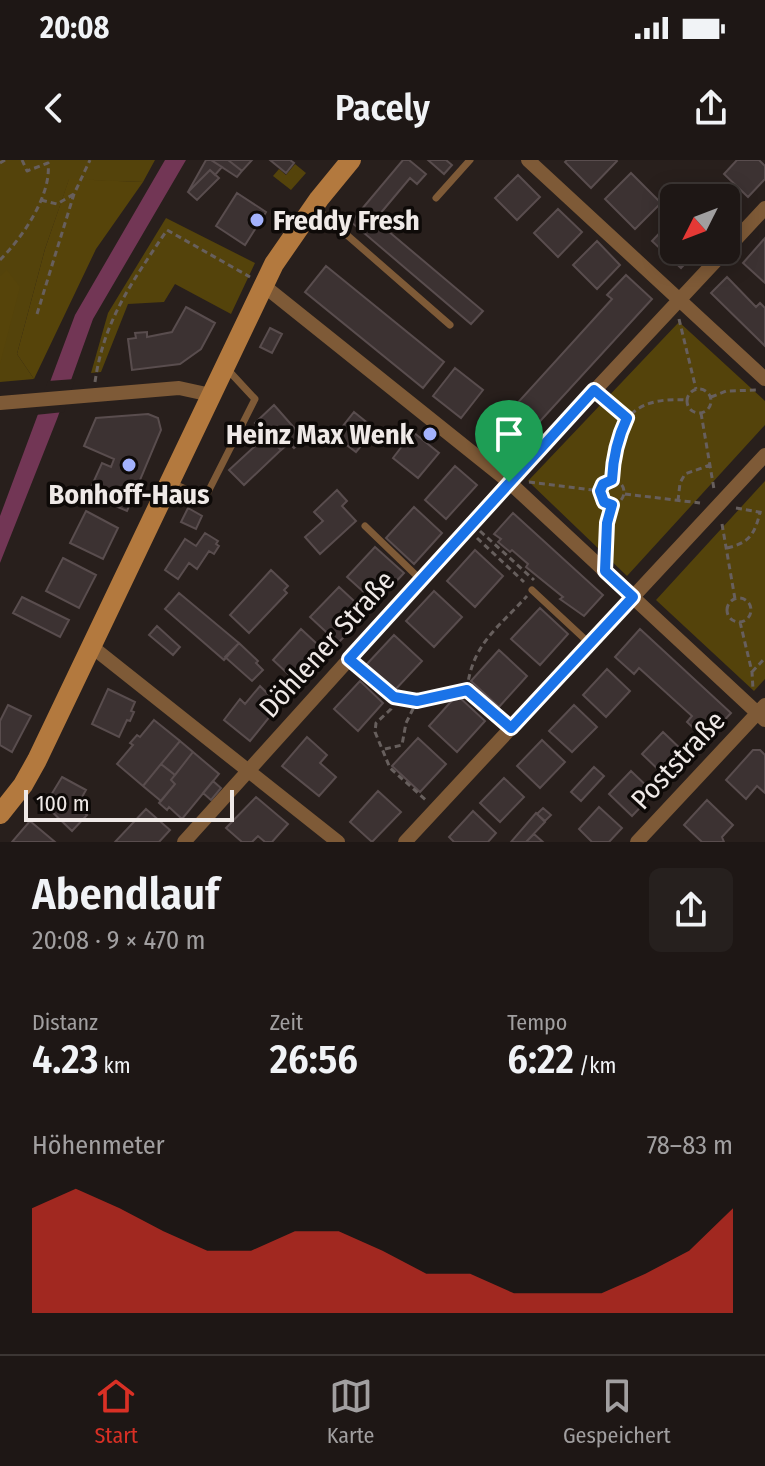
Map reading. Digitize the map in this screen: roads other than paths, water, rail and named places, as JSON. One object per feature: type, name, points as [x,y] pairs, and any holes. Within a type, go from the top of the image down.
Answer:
[{"type":"main road","points":[[0,814],[23,785],[37,760],[263,285],[282,250],[351,160]]},
{"type":"street","points":[[528,160],[765,379]]},
{"type":"street","name":"Döhlener Straße","points":[[740,235],[765,208]]},
{"type":"street","name":"Döhlener Straße","points":[[184,842],[509,482],[713,264]]},
{"type":"street","points":[[263,285],[509,482],[762,712]]},
{"type":"street","points":[[0,403],[89,393],[179,388],[211,395]]},
{"type":"street","points":[[405,842],[765,455]]},
{"type":"street","points":[[91,646],[338,842]]},
{"type":"street","name":"Poststraße","points":[[637,842],[762,712]]},
{"type":"lane","points":[[436,198],[470,160]]},
{"type":"lane","points":[[314,206],[450,325]]},
{"type":"lane","points":[[170,482],[205,498],[255,399],[224,366]]},
{"type":"lane","points":[[365,526],[421,580]]},
{"type":"lane","points":[[532,590],[590,643]]},
{"type":"place","name":"Freddy Fresh","points":[[257,220]]},
{"type":"place","name":"Heinz Max Wenk","points":[[430,434]]},
{"type":"place","name":"Bonhoff-Haus","points":[[129,465]]}]
